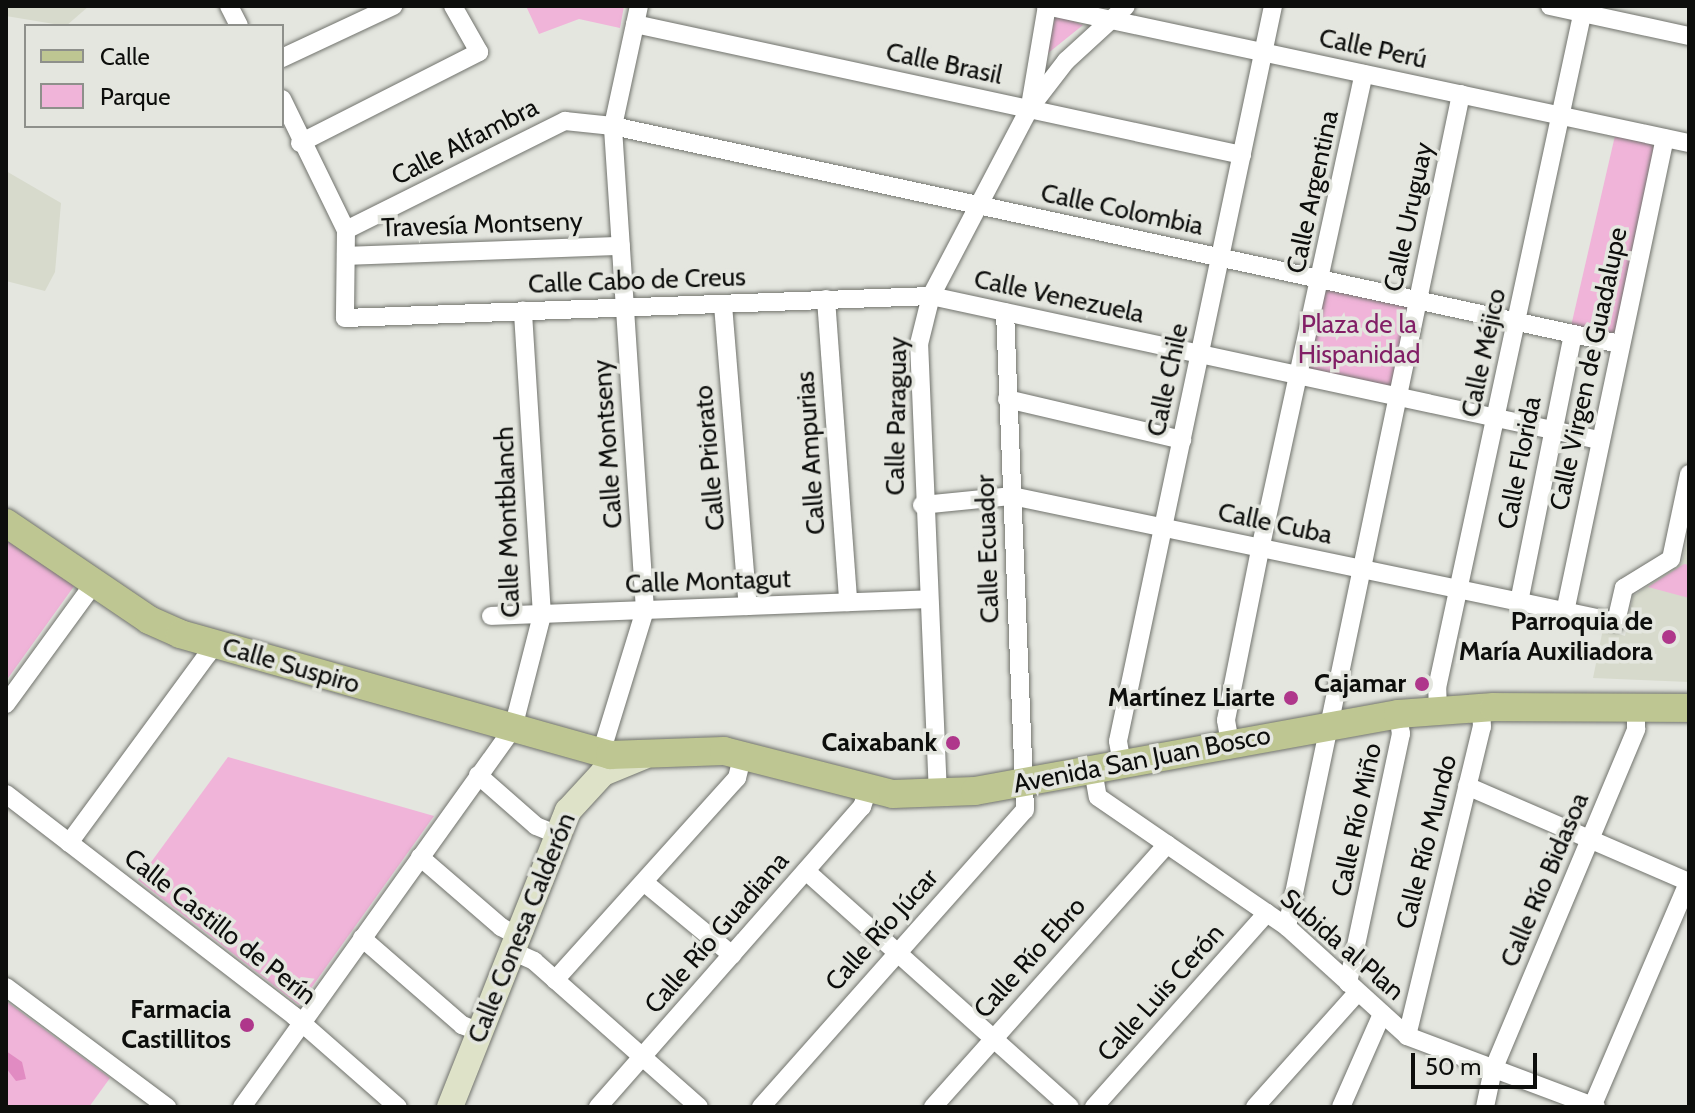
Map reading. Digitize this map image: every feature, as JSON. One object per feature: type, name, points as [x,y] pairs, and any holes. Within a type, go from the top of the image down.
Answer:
[{"type":"main road","name":"Calle Suspiro","points":[[6,523],[164,629],[513,728],[605,761]]},
{"type":"main road","name":"Avenida San Juan Bosco","points":[[605,761],[663,751],[743,754],[868,789],[938,795],[1023,783],[1398,714],[1481,708],[1689,708]]},
{"type":"main road","points":[[543,737],[579,763],[585,777],[582,791]]},
{"type":"main road","name":"Calle Conesa Calderón","points":[[450,1107],[558,835],[582,791],[605,761]]},
{"type":"street","points":[[229,6],[238,24]]},
{"type":"street","points":[[284,57],[393,6]]},
{"type":"street","points":[[1029,109],[1046,6]]},
{"type":"street","name":"Calle Perú","points":[[1046,6],[1111,13],[1263,52],[1689,143]]},
{"type":"street","name":"Calle Paraguay","points":[[938,795],[922,505],[919,344],[931,296],[1029,109],[1066,61],[1111,13],[1126,6]]},
{"type":"street","name":"Calle Chile","points":[[1122,764],[1118,741],[1273,6]]},
{"type":"street","points":[[1550,6],[1583,10],[1689,36]]},
{"type":"street","name":"Calle Méjico","points":[[1438,711],[1437,688],[1583,10]]},
{"type":"street","points":[[300,143],[479,52],[457,13]]},
{"type":"street","name":"Calle Brasil","points":[[637,15],[1029,109],[1242,155]]},
{"type":"street","name":"Calle Montseny","points":[[605,761],[645,610],[613,126],[637,15]]},
{"type":"street","name":"Calle Argentina","points":[[1230,743],[1226,720],[1261,545],[1300,378],[1364,74]]},
{"type":"street","name":"Calle Uruguay","points":[[1287,927],[1461,94]]},
{"type":"street","points":[[284,102],[295,117],[300,143],[346,230],[346,256]]},
{"type":"street","name":"Calle Alfambra","points":[[346,230],[565,121],[613,126]]},
{"type":"street","name":"Calle Colombia","points":[[613,126],[1620,344]]},
{"type":"street","name":"Calle Virgen de Guadalupe","points":[[1565,612],[1665,138]]},
{"type":"street","name":"Travesía Montseny","points":[[346,256],[621,246]]},
{"type":"street","name":"Calle Cabo de Creus","points":[[346,256],[345,318],[931,296]]},
{"type":"street","name":"Calle Venezuela","points":[[931,296],[1599,440]]},
{"type":"street","name":"Calle Ampurias","points":[[826,299],[848,602]]},
{"type":"street","name":"Calle Priorato","points":[[723,305],[748,606]]},
{"type":"street","name":"Calle Montblanch","points":[[513,728],[542,615],[523,311]]},
{"type":"street","name":"Calle Ecuador","points":[[1005,312],[1023,783]]},
{"type":"street","name":"Calle Florida","points":[[1519,602],[1573,334]]},
{"type":"street","points":[[1007,399],[1182,440]]},
{"type":"street","name":"Calle Cuba","points":[[922,505],[1012,496],[1261,545],[1616,622],[1624,588],[1671,559],[1689,474]]},
{"type":"street","points":[[6,704],[89,590],[90,581]]},
{"type":"street","name":"Calle Montagut","points":[[491,616],[928,599]]},
{"type":"street","points":[[69,843],[208,654],[204,641]]},
{"type":"street","name":"Calle Río Mundo","points":[[1407,1036],[1482,727],[1481,708]]},
{"type":"street","name":"Calle Río Bidasoa","points":[[1485,1107],[1493,1070],[1636,729],[1636,708]]},
{"type":"street","name":"Calle Río Miño","points":[[1353,988],[1401,734],[1398,714]]},
{"type":"street","points":[[242,1107],[513,728]]},
{"type":"street","points":[[555,980],[737,778],[743,754]]},
{"type":"street","name":"Subida al Plan","points":[[1093,770],[1098,797],[1287,927],[1407,1036],[1593,1106]]},
{"type":"street","points":[[478,775],[536,826],[558,835]]},
{"type":"street","name":"Calle Río Júcar","points":[[761,1107],[1025,810],[1023,783]]},
{"type":"street","points":[[1467,786],[1689,881],[1593,1106]]},
{"type":"street","name":"Calle Río Guadiana","points":[[598,1107],[862,807],[868,789]]},
{"type":"street","name":"Calle Castillo de Perín","points":[[6,794],[302,1022],[398,1107]]},
{"type":"street","name":"Calle Río Ebro","points":[[933,1107],[1167,844]]},
{"type":"street","points":[[420,857],[699,1107]]},
{"type":"street","points":[[806,871],[1070,1107]]},
{"type":"street","points":[[645,883],[732,955]]},
{"type":"street","name":"Calle Luis Cerón","points":[[1094,1107],[1267,913]]},
{"type":"street","points":[[362,938],[462,1025],[480,1032]]},
{"type":"street","points":[[6,987],[167,1107]]},
{"type":"street","points":[[1255,1107],[1353,988]]},
{"type":"street","points":[[1341,1107],[1382,1014]]},
{"type":"shaded area","points":[[6,6],[89,6],[68,24],[6,16]]},
{"type":"shaded area","points":[[6,171],[61,203],[55,272],[45,291],[6,281]]},
{"type":"shaded area","points":[[1689,531],[1689,682],[1593,678],[1603,629],[1625,636],[1633,596],[1682,563]]},
{"type":"shaded area","points":[[6,1051],[22,1062],[26,1079],[16,1081],[6,1068]]},
{"type":"green space","points":[[526,6],[624,6],[620,28],[579,19],[539,34]]},
{"type":"green space","points":[[1057,15],[1083,25],[1047,54],[1055,17]]},
{"type":"green space","points":[[1617,127],[1665,138],[1617,345],[1569,334]]},
{"type":"green space","name":"Plaza de la Hispanidad","points":[[1321,280],[1418,301],[1397,398],[1300,378]]},
{"type":"green space","points":[[6,533],[77,582],[6,681]]},
{"type":"green space","points":[[1684,564],[1689,565],[1689,598],[1648,587]]},
{"type":"green space","points":[[228,757],[434,816],[299,1005],[138,880]]},
{"type":"green space","points":[[6,1001],[110,1078],[89,1107],[6,1107]]},
{"type":"place","name":"Parroquia de María Auxiliadora","points":[[1669,637]]},
{"type":"place","name":"Cajamar","points":[[1422,684]]},
{"type":"place","name":"Martínez Liarte","points":[[1291,698]]},
{"type":"place","name":"Caixabank","points":[[953,743]]},
{"type":"place","name":"Farmacia Castillitos","points":[[247,1025]]}]
